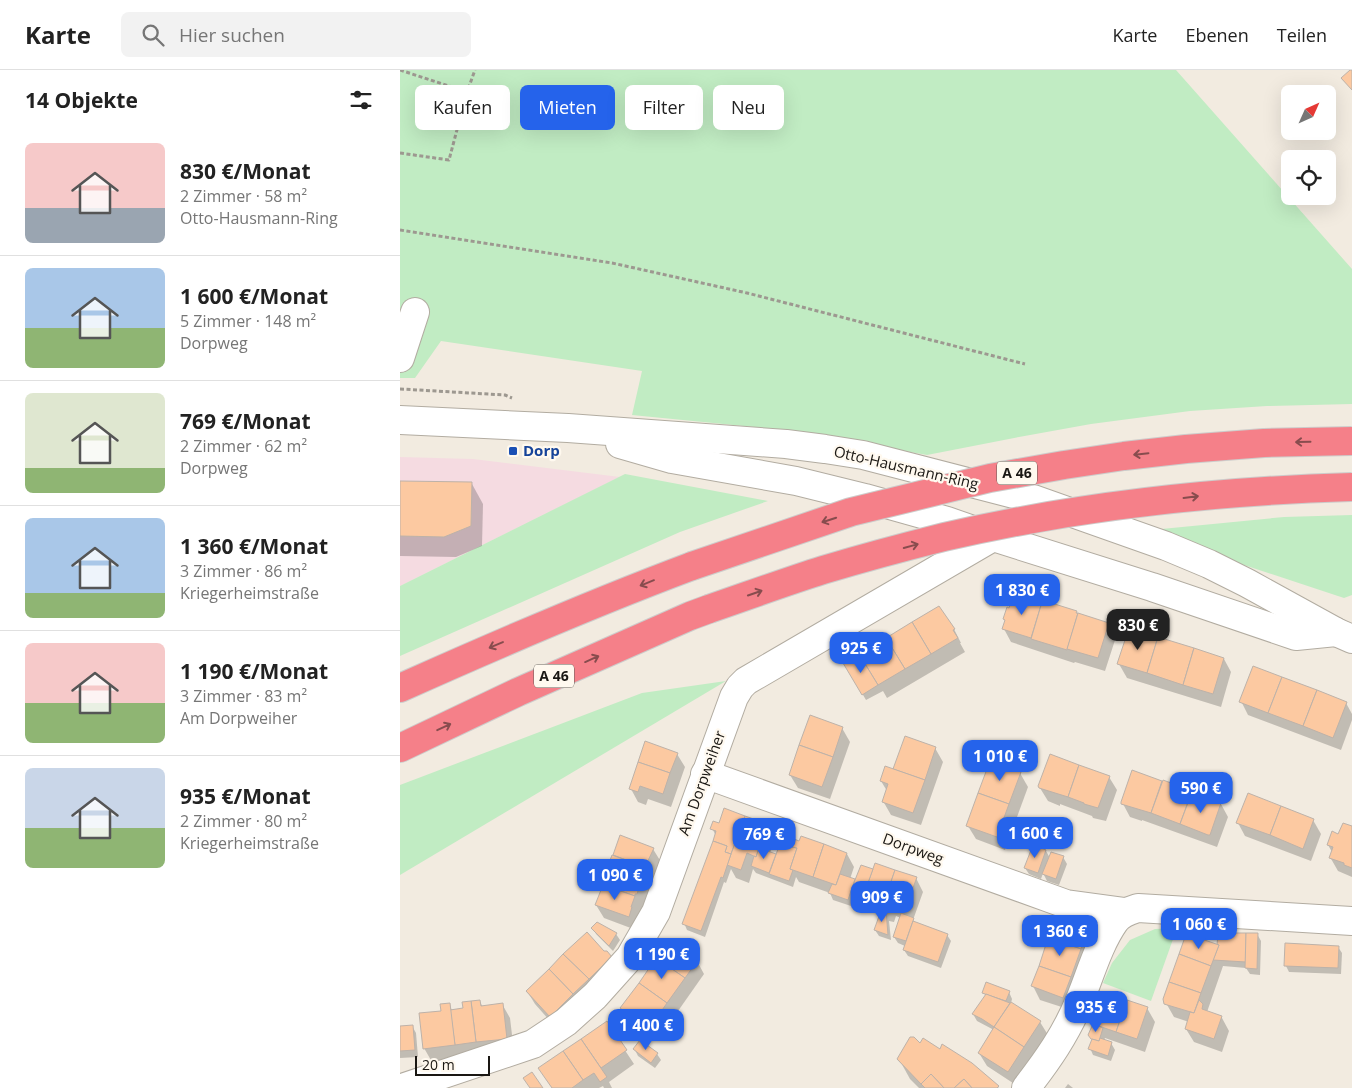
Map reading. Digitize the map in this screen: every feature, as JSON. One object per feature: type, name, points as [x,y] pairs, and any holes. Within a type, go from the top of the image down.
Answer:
[{"type":"highway","name":"A 46","points":[[400,688],[497,644],[648,582],[851,512],[1000,476],[1098,460],[1186,449],[1264,443],[1352,441]]},
{"type":"highway","name":"A 46","points":[[400,748],[518,692],[709,609],[823,570],[943,538],[1091,508],[1219,494],[1352,487]]},
{"type":"street","points":[[400,358],[415,312]]},
{"type":"street","name":"Otto-Hausmann-Ring","points":[[400,420],[568,428],[786,444],[863,455],[1033,499],[1166,546],[1209,564],[1344,635]]},
{"type":"street","name":"Otto-Hausmann-Ring","points":[[568,428],[672,459],[796,481],[947,521],[993,538],[1152,587],[1296,636],[1344,635]]},
{"type":"street","name":"Am Dorpweiher","points":[[402,1088],[533,1044],[566,1022],[595,996],[630,956],[656,912],[734,697],[746,681],[993,538]]},
{"type":"street","name":"Dorpweg","points":[[705,774],[1066,904],[1125,912],[1138,908],[1352,921]]},
{"type":"street","points":[[1026,1088],[1043,1067],[1061,1039],[1078,1005],[1102,944],[1116,920],[1125,912]]},
{"type":"path","points":[[400,70],[446,85]]},
{"type":"path","points":[[470,85],[475,70]]},
{"type":"path","points":[[400,154],[449,160],[457,130]]},
{"type":"path","points":[[400,230],[612,263],[747,293],[1025,364]]},
{"type":"shaded area","points":[[400,457],[473,459],[620,477],[400,586]]},
{"type":"green space","points":[[400,70],[1176,70],[1281,189],[1281,205],[1295,205],[1352,269],[1352,404],[1267,406],[1190,411],[1091,424],[927,455],[793,431],[632,415],[642,371],[441,341],[415,378],[400,378]]},
{"type":"green space","points":[[625,474],[768,501],[680,532],[400,656],[400,586]]},
{"type":"green space","points":[[1352,515],[1352,595],[1344,598],[1141,531],[1284,517]]},
{"type":"green space","points":[[726,681],[400,875],[400,785],[642,693]]},
{"type":"green space","points":[[1177,928],[1151,1001],[1103,983],[1112,963],[1130,940],[1155,929]]},
{"type":"building","points":[[1352,70],[1352,90],[1341,78]]},
{"type":"building","points":[[400,481],[472,482],[471,526],[444,537],[400,536]]},
{"type":"building","points":[[1013,593],[1042,602],[1031,638],[1002,629],[1005,620],[1003,619],[1007,607],[1009,608]]},
{"type":"building","points":[[1045,601],[1077,611],[1076,613],[1078,613],[1067,650],[1031,639],[1042,602],[1045,603]]},
{"type":"building","points":[[939,606],[955,629],[953,630],[958,638],[931,654],[912,622]]},
{"type":"building","points":[[1078,613],[1109,623],[1098,658],[1067,649]]},
{"type":"building","points":[[912,622],[931,654],[905,669],[886,638]]},
{"type":"building","points":[[1129,628],[1158,637],[1147,673],[1117,664]]},
{"type":"building","points":[[1158,637],[1194,648],[1183,685],[1147,673]]},
{"type":"building","points":[[886,638],[905,669],[878,685],[859,654],[861,653],[860,650],[869,645],[871,647]]},
{"type":"building","points":[[1194,648],[1224,658],[1213,694],[1183,685]]},
{"type":"building","points":[[859,654],[878,685],[862,695],[843,663]]},
{"type":"building","points":[[1253,666],[1282,677],[1268,713],[1239,702]]},
{"type":"building","points":[[1282,677],[1317,690],[1303,726],[1268,713]]},
{"type":"building","points":[[1317,690],[1347,702],[1333,738],[1303,726]]},
{"type":"building","points":[[810,715],[843,727],[833,757],[799,745]]},
{"type":"building","points":[[905,736],[936,747],[925,780],[893,769]]},
{"type":"building","points":[[645,741],[678,753],[670,773],[638,762]]},
{"type":"building","points":[[799,745],[833,757],[822,787],[789,775]]},
{"type":"building","points":[[1050,754],[1079,765],[1068,797],[1039,788],[1038,786]]},
{"type":"building","points":[[990,761],[1021,772],[1009,804],[978,793]]},
{"type":"building","points":[[638,762],[670,773],[663,794],[640,786],[638,792],[629,789]]},
{"type":"building","points":[[1079,765],[1110,776],[1098,808],[1068,797]]},
{"type":"building","points":[[885,766],[925,780],[913,813],[882,802],[888,784],[880,781]]},
{"type":"building","points":[[1132,770],[1162,781],[1151,813],[1121,804]]},
{"type":"building","points":[[1163,780],[1192,791],[1180,824],[1151,813]]},
{"type":"building","points":[[1192,792],[1221,803],[1210,835],[1180,824]]},
{"type":"building","points":[[978,793],[1009,804],[997,837],[966,826]]},
{"type":"building","points":[[1248,793],[1281,806],[1270,835],[1236,823]]},
{"type":"building","points":[[1281,806],[1314,819],[1303,849],[1270,835]]},
{"type":"building","points":[[724,808],[745,816],[731,854],[725,852],[727,846],[713,841],[716,831],[710,829],[713,821],[719,823]]},
{"type":"building","points":[[745,816],[768,824],[756,857],[747,853],[741,870],[727,865]]},
{"type":"building","points":[[1343,823],[1352,826],[1352,868],[1329,858],[1333,847],[1327,845],[1332,831],[1338,834]]},
{"type":"building","points":[[620,835],[654,848],[645,867],[613,855]]},
{"type":"building","points":[[783,835],[794,839],[792,847],[797,848],[790,869],[793,870],[789,881],[769,874]]},
{"type":"building","points":[[801,836],[824,844],[813,877],[790,869],[797,848],[792,847],[794,839],[799,841]]},
{"type":"building","points":[[713,841],[727,846],[725,852],[731,854],[701,931],[682,924]]},
{"type":"building","points":[[824,844],[847,853],[836,885],[813,877]]},
{"type":"building","points":[[1033,845],[1046,850],[1038,873],[1024,868]]},
{"type":"building","points":[[759,848],[776,854],[769,873],[751,866]]},
{"type":"building","points":[[1051,852],[1064,856],[1056,879],[1042,874]]},
{"type":"building","points":[[612,855],[645,867],[635,896],[601,884]]},
{"type":"building","points":[[875,863],[895,870],[882,908],[877,907],[880,900],[864,894]]},
{"type":"building","points":[[861,865],[873,869],[864,894],[851,890]]},
{"type":"building","points":[[895,870],[917,877],[905,910],[888,904],[886,910],[882,908]]},
{"type":"building","points":[[840,874],[855,879],[848,900],[828,893],[832,884],[836,885]]},
{"type":"building","points":[[603,885],[635,896],[629,917],[595,905]]},
{"type":"building","points":[[882,908],[886,910],[888,935],[874,930]]},
{"type":"building","points":[[901,913],[914,918],[906,941],[893,937]]},
{"type":"building","points":[[1057,916],[1089,927],[1081,949],[1048,938]]},
{"type":"building","points":[[913,921],[948,934],[938,962],[903,950]]},
{"type":"building","points":[[597,922],[617,933],[609,946],[591,928]]},
{"type":"building","points":[[587,932],[612,957],[589,979],[563,954]]},
{"type":"building","points":[[1218,933],[1246,933],[1246,962],[1213,960],[1219,945],[1217,945]]},
{"type":"building","points":[[1246,933],[1258,933],[1257,969],[1245,968]]},
{"type":"building","points":[[1190,935],[1219,945],[1211,966],[1179,954],[1185,937]]},
{"type":"building","points":[[1048,938],[1081,949],[1071,977],[1039,966]]},
{"type":"building","points":[[669,940],[698,960],[685,978],[656,958]]},
{"type":"building","points":[[1285,943],[1339,946],[1338,968],[1284,966]]},
{"type":"building","points":[[563,954],[589,979],[573,994],[549,969]]},
{"type":"building","points":[[1179,954],[1211,966],[1201,993],[1169,982]]},
{"type":"building","points":[[656,958],[685,978],[667,1003],[639,983]]},
{"type":"building","points":[[1039,966],[1071,977],[1063,998],[1031,986]]},
{"type":"building","points":[[549,969],[573,994],[550,1017],[526,991]]},
{"type":"building","points":[[986,982],[1010,991],[1006,1001],[982,993]]},
{"type":"building","points":[[1169,982],[1201,993],[1194,1013],[1164,1004],[1163,999]]},
{"type":"building","points":[[639,983],[667,1003],[649,1029],[620,1008]]},
{"type":"building","points":[[1107,993],[1127,1000],[1116,1032],[1096,1025]]},
{"type":"building","points":[[986,994],[1010,1003],[994,1027],[972,1014]]},
{"type":"building","points":[[480,1000],[481,1006],[503,1003],[507,1039],[476,1042],[471,1001]]},
{"type":"building","points":[[1127,1000],[1148,1007],[1137,1039],[1116,1032]]},
{"type":"building","points":[[1199,1000],[1203,1004],[1202,1009],[1222,1016],[1214,1039],[1185,1029],[1190,1012],[1194,1013]]},
{"type":"building","points":[[471,1001],[476,1042],[455,1045],[450,1010],[463,1008],[462,1002]]},
{"type":"building","points":[[1011,1002],[1041,1021],[1024,1047],[994,1027]]},
{"type":"building","points":[[450,1003],[455,1045],[423,1049],[419,1013],[441,1011],[440,1004]]},
{"type":"building","points":[[607,1021],[627,1050],[601,1068],[581,1039]]},
{"type":"building","points":[[413,1025],[415,1050],[400,1051],[400,1026]]},
{"type":"building","points":[[1096,1025],[1103,1028],[1099,1041],[1091,1039],[1088,1035],[1092,1026]]},
{"type":"building","points":[[994,1027],[1024,1047],[1008,1072],[978,1053]]},
{"type":"building","points":[[910,1037],[914,1037],[920,1043],[923,1038],[940,1049],[942,1044],[972,1063],[999,1086],[997,1088],[972,1088],[964,1079],[954,1088],[944,1088],[931,1074],[921,1084],[897,1059]]},
{"type":"building","points":[[1100,1038],[1112,1042],[1108,1056],[1088,1049],[1092,1039],[1099,1041]]},
{"type":"building","points":[[581,1039],[607,1077],[600,1082],[594,1073],[583,1080],[563,1051]]},
{"type":"building","points":[[640,1040],[658,1053],[651,1063],[633,1049]]},
{"type":"building","points":[[563,1051],[583,1080],[572,1088],[552,1088],[538,1068]]},
{"type":"building","points":[[532,1072],[543,1088],[530,1088],[523,1078]]},
{"type":"building","points":[[931,1074],[944,1088],[925,1088],[921,1084]]},
{"type":"building","points":[[964,1079],[972,1088],[954,1088]]},
{"type":"place","name":"Dorp","points":[[513,451]]}]
